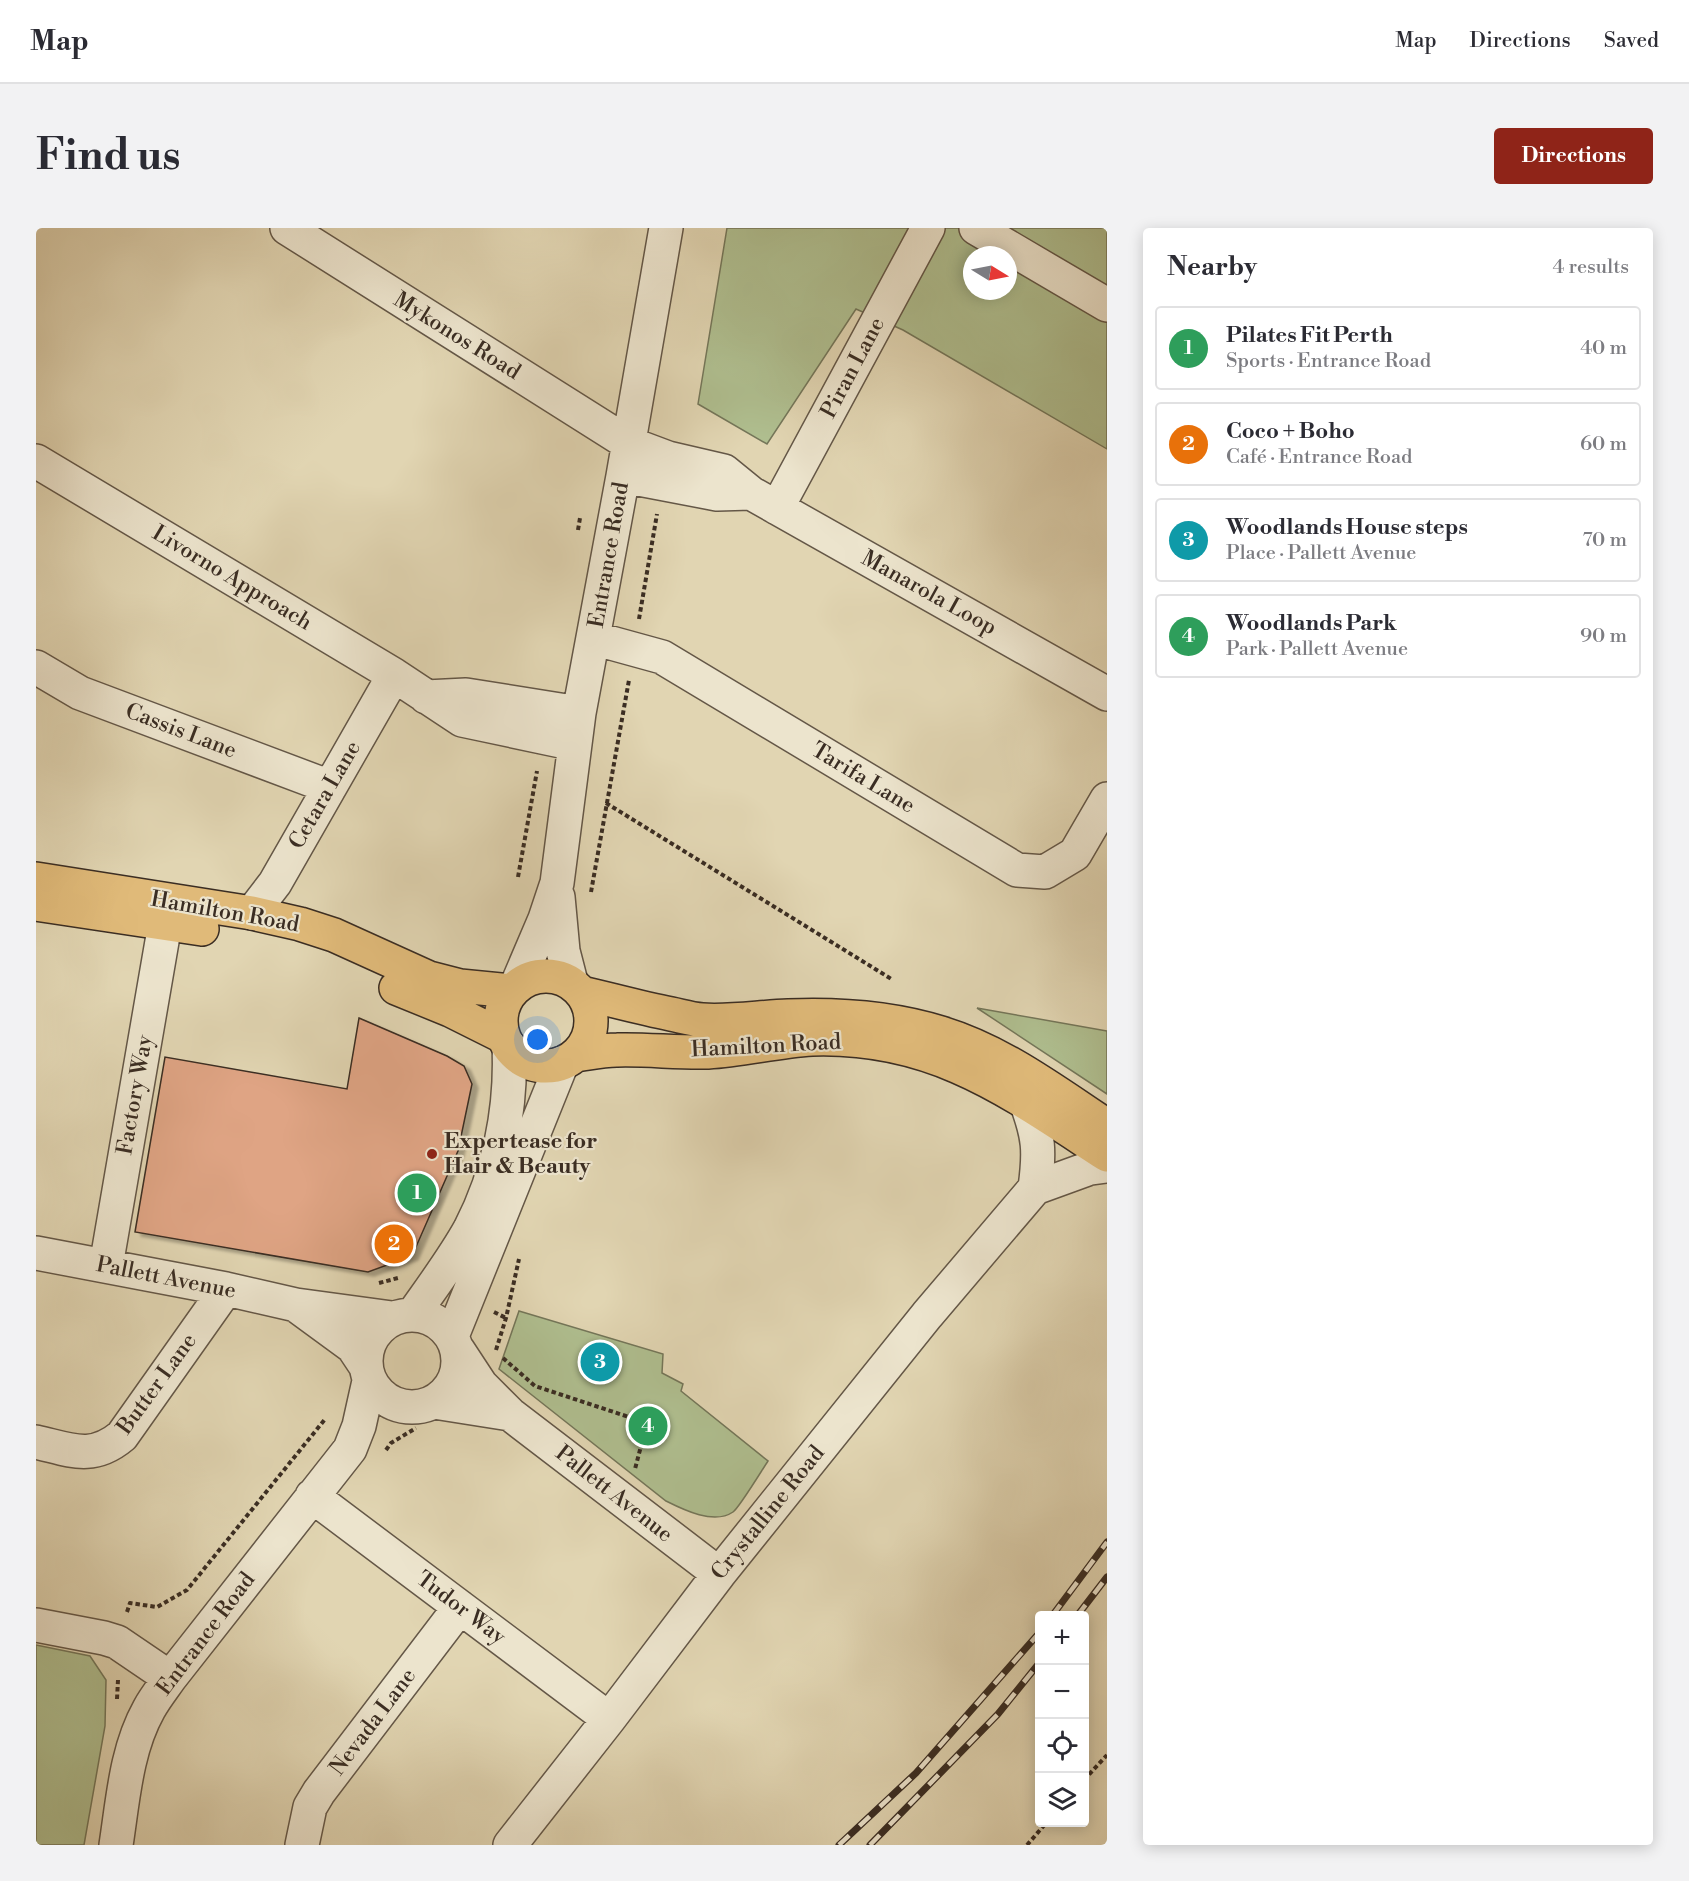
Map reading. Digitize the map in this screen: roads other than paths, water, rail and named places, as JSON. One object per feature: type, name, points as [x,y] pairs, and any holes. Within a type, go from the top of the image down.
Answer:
[{"type":"main road","name":"Hamilton Road","points":[[36,879],[252,913],[300,924],[334,935],[429,978],[460,986],[514,989]]},
{"type":"main road","name":"Hamilton Road","points":[[36,904],[252,936],[303,947],[341,961],[389,985],[450,1010],[506,1041]]},
{"type":"main road","points":[[542,975],[557,977],[576,988],[589,1004],[590,1032],[585,1044],[569,1059],[550,1066],[532,1063],[517,1055],[506,1041],[502,1012],[514,989],[529,979],[542,975]]},
{"type":"main road","name":"Hamilton Road","points":[[576,988],[699,1020],[740,1021],[819,1015],[861,1018],[926,1028],[994,1054],[1032,1075],[1107,1126]]},
{"type":"main road","name":"Hamilton Road","points":[[569,1059],[615,1050],[709,1052],[813,1039],[859,1041],[915,1050],[989,1080],[1107,1155]]},
{"type":"street","name":"Mykonos Road","points":[[287,228],[628,443]]},
{"type":"street","name":"Entrance Road","points":[[576,988],[559,927],[557,883],[577,729],[666,228]]},
{"type":"street","name":"Piran Lane","points":[[764,500],[928,228]]},
{"type":"street","points":[[976,228],[1107,305]]},
{"type":"street","name":"Manarola Loop","points":[[628,443],[668,458],[724,471],[764,500],[1107,694]]},
{"type":"street","name":"Livorno Approach","points":[[36,461],[394,675],[426,697],[466,696],[577,729]]},
{"type":"street","points":[[623,476],[717,494],[764,500]]},
{"type":"street","name":"Tarifa Lane","points":[[593,638],[662,657],[1017,870],[1044,872],[1075,854],[1107,799]]},
{"type":"street","name":"Cassis Lane","points":[[36,667],[80,693],[330,787]]},
{"type":"street","name":"Cetara Lane","points":[[252,913],[275,883],[394,675]]},
{"type":"street","name":"Entrance Road","points":[[514,989],[545,919],[557,883]]},
{"type":"street","name":"Factory Way","points":[[106,1266],[165,924]]},
{"type":"street","points":[[403,1316],[470,1229],[495,1168],[506,1117],[510,1074],[506,1041]]},
{"type":"street","points":[[455,1343],[569,1059]]},
{"type":"street","points":[[1026,1102],[1036,1129],[1039,1158],[1035,1188]]},
{"type":"street","name":"Crystalline Road","points":[[510,1845],[609,1719],[718,1574],[927,1315],[1035,1188],[1090,1168],[1107,1166]]},
{"type":"street","name":"Pallett Avenue","points":[[36,1253],[226,1289],[296,1305],[359,1314],[403,1316]]},
{"type":"street","name":"Butter Lane","points":[[36,1442],[84,1452],[109,1447],[122,1436],[226,1289]]},
{"type":"street","name":"Pallett Avenue","points":[[296,1305],[353,1347],[367,1373]]},
{"type":"street","points":[[403,1316],[430,1317],[443,1325],[455,1343],[458,1366],[454,1380],[446,1392],[424,1404],[405,1407],[391,1403],[379,1394],[367,1373],[366,1349],[373,1335],[384,1323],[403,1316]]},
{"type":"street","name":"Pallett Avenue","points":[[455,1343],[481,1385],[510,1414],[718,1574]]},
{"type":"street","name":"Entrance Road","points":[[350,1449],[359,1426],[367,1373]]},
{"type":"street","name":"Entrance Road","points":[[116,1845],[127,1774],[135,1741],[149,1710],[170,1678],[350,1449],[389,1420],[424,1404]]},
{"type":"street","name":"Pallett Avenue","points":[[424,1404],[510,1414]]},
{"type":"street","name":"Tudor Way","points":[[312,1496],[609,1719]]},
{"type":"street","name":"Nevada Lane","points":[[302,1845],[310,1807],[319,1791],[460,1607]]},
{"type":"street","points":[[36,1625],[117,1642],[170,1678]]},
{"type":"railway","points":[[1056,1611],[1107,1542]]},
{"type":"railway","points":[[1081,1611],[1107,1577]]},
{"type":"railway","points":[[839,1845],[916,1773],[1035,1638]]},
{"type":"railway","points":[[870,1845],[998,1714],[1038,1665]]},
{"type":"place","name":"Expertease for Hair & Beauty","points":[[432,1154]]},
{"type":"place","name":"Pilates Fit Perth","points":[[417,1193]]},
{"type":"place","name":"Coco + Boho","points":[[394,1244]]},
{"type":"place","name":"Woodlands House steps","points":[[600,1362]]},
{"type":"place","name":"Woodlands Park","points":[[648,1426]]}]
